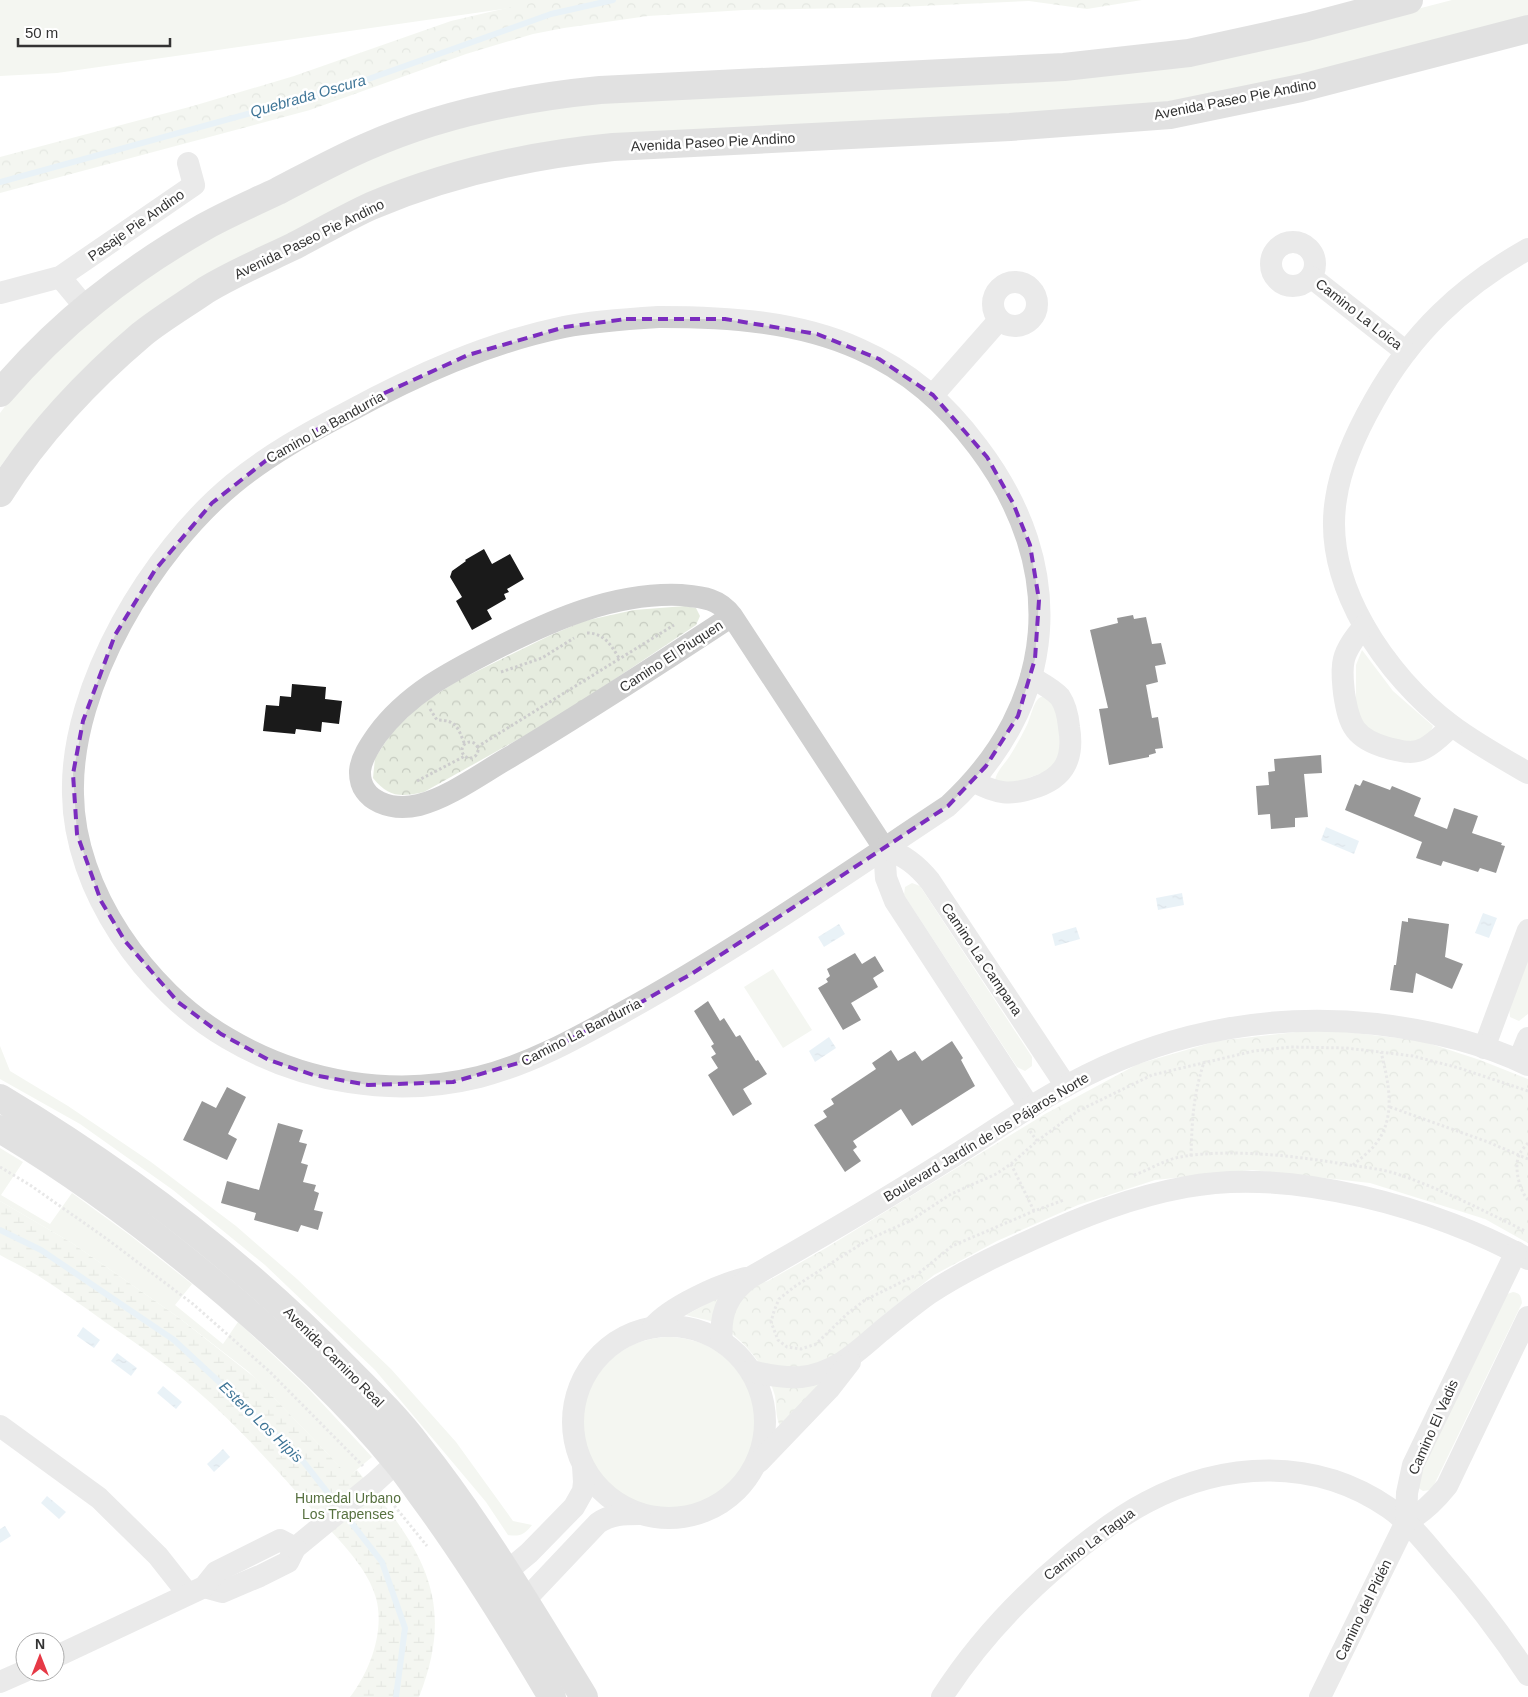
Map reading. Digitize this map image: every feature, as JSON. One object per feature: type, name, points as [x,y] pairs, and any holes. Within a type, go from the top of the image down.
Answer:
[{"type":"main road","points":[[0,393],[51,338],[85,307],[131,272],[204,227],[330,163],[406,131],[482,108],[560,94],[600,90],[1064,67],[1189,53],[1307,27],[1409,0]]},
{"type":"main road","name":"Avenida Paseo Pie Andino","points":[[0,493],[25,456],[76,396],[142,335],[208,290],[277,254],[371,206],[449,178],[526,158],[569,151],[1010,127],[1170,115],[1301,88],[1528,29]]},
{"type":"main road","name":"Avenida Camino Real","points":[[0,1098],[70,1142],[138,1189],[234,1264],[320,1342],[383,1406],[417,1444],[463,1506],[508,1572],[584,1697]]},
{"type":"main road","name":"Avenida Camino Real","points":[[0,1129],[109,1201],[202,1273],[257,1320],[308,1368],[372,1433],[397,1463],[486,1588],[552,1697]]},
{"type":"street","name":"Pasaje Pie Andino","points":[[0,293],[60,277],[194,185],[188,163]]},
{"type":"street","name":"Camino La Loica","points":[[1528,249],[1486,274],[1463,292],[1423,330],[1406,352],[1379,391],[1357,434],[1347,457],[1336,499],[1334,516],[1334,536],[1350,597],[1364,626],[1380,652],[1415,694],[1452,726],[1528,773]]},
{"type":"street","points":[[60,277],[85,307]]},
{"type":"street","name":"Camino La Loica","points":[[1311,277],[1406,352]]},
{"type":"street","name":"Camino La Bandurria","points":[[693,317],[787,327],[839,341],[859,349],[898,370],[933,395],[952,413],[986,457],[1013,503],[1030,545],[1038,584],[1040,620],[1032,677],[1018,716],[998,750],[973,781],[948,806],[693,973],[578,1037],[532,1060],[481,1076],[454,1082],[397,1087],[368,1085],[313,1075],[260,1056],[220,1034],[178,1002],[158,983],[125,941],[101,901],[91,878],[77,834],[74,812],[73,774],[83,721],[92,689],[120,628],[141,591],[168,551],[207,508],[230,487],[273,455],[341,415],[434,368],[503,344],[565,327],[626,319],[693,317]]},
{"type":"street","points":[[933,395],[999,320]]},
{"type":"street","name":"Camino El Piuquen","points":[[668,595],[707,598],[722,605],[732,616],[581,714],[448,793],[421,805],[403,808],[388,806],[374,799],[365,789],[360,767],[368,750],[384,726],[407,701],[462,666],[544,625],[618,600],[643,596],[668,595]]},
{"type":"street","points":[[732,616],[884,848],[886,878],[895,901],[1030,1108]]},
{"type":"street","points":[[1364,626],[1346,653],[1342,672],[1347,711],[1352,726],[1357,732],[1370,742],[1409,752],[1425,748],[1452,726]]},
{"type":"street","points":[[973,781],[994,791],[1016,792],[1045,784],[1058,775],[1064,767],[1071,748],[1065,706],[1056,694],[1032,677]]},
{"type":"street","name":"Camino La Campana","points":[[884,848],[898,853],[922,870],[1066,1086]]},
{"type":"street","points":[[1484,1048],[1528,930]]},
{"type":"street","name":"Boulevard Jardín de los Pájaros Norte","points":[[722,1342],[720,1330],[726,1305],[740,1284],[862,1213],[1066,1086],[1108,1065],[1165,1044],[1216,1030],[1268,1022],[1321,1020],[1393,1026],[1431,1033],[1484,1048],[1524,1063]]},
{"type":"street","points":[[1524,1063],[1528,1038]]},
{"type":"street","points":[[504,1616],[525,1600],[598,1523],[604,1519],[618,1514],[641,1514],[670,1518],[685,1517],[706,1510],[726,1500],[737,1490],[755,1466],[829,1389],[855,1355],[931,1293],[999,1255],[1116,1204],[1187,1187],[1218,1182],[1268,1183],[1310,1187],[1352,1194],[1436,1218],[1522,1255]]},
{"type":"street","name":"Camino El Vadis","points":[[1406,1522],[1406,1493],[1413,1465],[1522,1255]]},
{"type":"street","name":"Boulevard Jardín de los Pájaros Norte","points":[[653,1327],[665,1315],[679,1306],[728,1284],[751,1277]]},
{"type":"street","points":[[1406,1522],[1426,1510],[1447,1486],[1528,1317]]},
{"type":"street","points":[[641,1514],[620,1505],[601,1491],[583,1466],[576,1451],[572,1419],[574,1402],[586,1372],[608,1347],[637,1331],[653,1327],[682,1327],[703,1332],[722,1342],[742,1360],[751,1371],[762,1397],[765,1411],[764,1439],[755,1466]]},
{"type":"street","points":[[751,1371],[786,1377],[807,1376],[829,1370],[855,1355]]},
{"type":"street","points":[[0,1426],[99,1498],[196,1591]]},
{"type":"street","points":[[65,1652],[196,1591],[216,1572],[280,1540],[295,1548],[376,1482],[417,1444]]},
{"type":"street","points":[[486,1588],[530,1553],[574,1507],[583,1490],[583,1466]]},
{"type":"street","name":"Camino La Tagua","points":[[942,1697],[954,1678],[990,1632],[1043,1578],[1082,1545],[1126,1514],[1170,1491],[1217,1476],[1268,1470],[1289,1470],[1323,1477],[1377,1501],[1406,1522],[1470,1595],[1528,1674]]},
{"type":"street","name":"Camino del Pidén","points":[[1320,1697],[1406,1522]]},
{"type":"street","points":[[0,1682],[15,1675]]},
{"type":"path","points":[[477,747],[619,658],[675,626],[673,620]]},
{"type":"path","points":[[584,634],[599,635],[609,642],[619,658]]},
{"type":"path","points":[[496,673],[542,658],[579,635]]},
{"type":"path","points":[[422,712],[429,706],[437,720],[448,720],[456,724],[465,745],[463,751],[465,756]]},
{"type":"path","points":[[413,783],[465,756],[470,758],[475,756],[478,752],[477,747],[472,743],[465,745]]},
{"type":"path","points":[[1071,1198],[1034,1211],[952,1246],[914,1276],[865,1300],[847,1314],[816,1344],[801,1349],[787,1347],[778,1340],[771,1322],[774,1311],[780,1299],[794,1287],[869,1239],[910,1220],[951,1194],[996,1174],[1011,1164],[1037,1140],[1078,1111],[1152,1075],[1254,1051],[1291,1047],[1346,1048],[1413,1056],[1459,1068],[1528,1091]]},
{"type":"path","points":[[1353,1165],[1374,1147],[1383,1132],[1390,1107],[1389,1082],[1382,1052]]},
{"type":"path","points":[[1191,1156],[1192,1115],[1196,1089],[1204,1062]]},
{"type":"path","points":[[1390,1107],[1488,1142],[1528,1159]]},
{"type":"path","points":[[1528,1144],[1519,1155],[1517,1174],[1524,1196],[1528,1200]]},
{"type":"path","points":[[1130,1177],[1177,1158],[1209,1154],[1264,1155],[1323,1160],[1392,1172],[1477,1207],[1528,1232]]},
{"type":"path","points":[[1011,1164],[1034,1211]]},
{"type":"path","points":[[0,1167],[30,1185],[108,1239],[193,1304],[270,1372],[376,1482],[430,1551]]},
{"type":"highlighted area","points":[[626,319],[725,319],[817,334],[879,359],[933,395],[987,457],[1013,503],[1030,545],[1039,600],[1035,659],[1018,716],[986,766],[948,806],[693,973],[636,1005],[532,1059],[453,1082],[368,1085],[313,1075],[269,1060],[221,1034],[178,1002],[125,941],[101,901],[77,834],[73,774],[83,721],[115,635],[155,570],[212,503],[273,455],[367,401],[468,355],[565,327]]},
{"type":"green space","points":[[0,0],[565,0],[57,73],[0,76]]},
{"type":"green space","points":[[547,0],[1142,0],[1087,9],[1029,1],[899,7],[744,10],[648,16],[564,28],[533,34],[466,54],[310,110],[0,193],[0,157],[193,106],[294,76],[451,21]]},
{"type":"green space","points":[[1452,0],[1528,0],[1528,17],[1320,71],[1267,83],[1161,102],[1108,109],[635,135],[366,197],[54,401],[0,467],[0,413],[6,405],[64,342],[171,257],[367,158],[444,130],[508,116],[578,104],[1244,54]]},
{"type":"green space","points":[[685,606],[696,608],[700,616],[696,625],[558,717],[424,792],[409,795],[390,793],[373,778],[375,758],[392,732],[419,706],[457,681],[584,621],[634,610]]},
{"type":"green space","points":[[1362,650],[1393,691],[1433,726],[1428,737],[1414,744],[1371,734],[1356,711],[1356,665]]},
{"type":"green space","points":[[1041,697],[1051,700],[1059,716],[1060,755],[1050,770],[1012,784],[995,781],[997,774],[1028,724],[1036,702]]},
{"type":"green space","points":[[912,883],[920,886],[1032,1057],[1032,1066],[1025,1071],[1017,1067],[904,895],[905,887]]},
{"type":"green space","points":[[1528,955],[1528,1014],[1519,1021],[1510,1017],[1509,1006]]},
{"type":"green space","points":[[773,969],[812,1030],[783,1048],[744,987]]},
{"type":"green space","points":[[1322,1029],[1422,1041],[1480,1060],[1528,1079],[1528,1243],[1485,1219],[1370,1183],[1252,1170],[1155,1180],[1078,1205],[997,1241],[934,1275],[875,1322],[782,1429],[777,1418],[772,1385],[753,1354],[735,1336],[716,1323],[686,1315],[725,1294],[768,1281],[826,1248],[1045,1114],[1138,1064],[1217,1041]]},
{"type":"green space","points":[[0,1046],[10,1071],[68,1106],[151,1162],[236,1226],[297,1279],[391,1369],[456,1442],[513,1521],[532,1525],[524,1533],[516,1536],[508,1535],[486,1502],[375,1370],[265,1265],[173,1190],[80,1124],[0,1079]]},
{"type":"green space","points":[[0,1148],[23,1162],[1,1195],[50,1224],[72,1193],[192,1284],[175,1305],[223,1344],[238,1322],[307,1387],[372,1457],[348,1477],[249,1372],[178,1317],[72,1243],[0,1201]]},
{"type":"green space","name":"Humedal Urbano Los Trapenses","points":[[0,1201],[72,1243],[178,1317],[254,1377],[348,1476],[357,1470],[398,1523],[414,1549],[426,1574],[433,1601],[435,1630],[430,1661],[419,1697],[350,1697],[369,1663],[374,1650],[379,1624],[376,1598],[372,1586],[359,1564],[259,1451],[185,1381],[152,1355],[56,1288],[0,1255]]},
{"type":"green space","points":[[1513,1292],[1520,1295],[1522,1303],[1434,1485],[1430,1490],[1423,1491],[1417,1487],[1416,1480],[1507,1294]]},
{"type":"green space","points":[[661,1337],[677,1337],[710,1347],[730,1362],[745,1382],[753,1406],[755,1423],[753,1440],[745,1464],[730,1484],[710,1499],[694,1505],[677,1509],[661,1509],[628,1499],[603,1478],[593,1464],[587,1448],[583,1431],[583,1415],[593,1382],[614,1357],[628,1347],[644,1341]]},
{"type":"water","points":[[1326,827],[1359,841],[1354,854],[1321,840]]},
{"type":"water","points":[[1182,893],[1184,905],[1158,910],[1156,898]]},
{"type":"water","points":[[1483,913],[1497,918],[1489,938],[1475,933]]},
{"type":"water","points":[[839,924],[845,934],[824,947],[818,937]]},
{"type":"water","points":[[1076,927],[1080,939],[1055,946],[1052,934]]},
{"type":"water","points":[[829,1037],[836,1048],[815,1062],[809,1051]]},
{"type":"water","points":[[83,1327],[100,1340],[94,1348],[77,1336]]},
{"type":"water","points":[[117,1353],[137,1368],[131,1376],[111,1361]]},
{"type":"water","points":[[163,1386],[182,1402],[176,1409],[157,1393]]},
{"type":"water","points":[[223,1449],[230,1457],[214,1472],[207,1464]]},
{"type":"water","points":[[47,1496],[66,1512],[59,1519],[41,1503]]},
{"type":"water","points":[[5,1526],[11,1536],[0,1543],[0,1529]]},
{"type":"building","points":[[484,549],[492,564],[510,554],[524,579],[507,589],[509,592],[504,594],[506,599],[487,610],[492,619],[472,630],[456,601],[462,597],[450,577],[452,571],[465,560]]},
{"type":"building","points":[[1133,615],[1134,619],[1146,617],[1152,644],[1161,643],[1166,664],[1155,666],[1158,682],[1146,685],[1152,718],[1158,717],[1163,748],[1155,749],[1156,753],[1149,755],[1149,757],[1109,765],[1099,709],[1108,708],[1090,630],[1118,623],[1117,618]]},
{"type":"building","points":[[292,684],[326,687],[325,699],[342,701],[339,724],[322,722],[321,732],[296,729],[295,734],[263,731],[266,705],[279,706],[280,696],[291,697]]},
{"type":"building","points":[[1321,755],[1322,773],[1304,774],[1308,817],[1295,818],[1295,827],[1271,829],[1270,814],[1258,815],[1256,786],[1269,785],[1268,772],[1275,771],[1274,759]]},
{"type":"building","points":[[1363,780],[1390,790],[1392,786],[1421,798],[1414,816],[1447,829],[1454,808],[1478,816],[1472,833],[1502,843],[1501,845],[1505,846],[1496,873],[1480,868],[1478,872],[1443,861],[1441,866],[1416,858],[1422,842],[1345,810],[1355,784],[1360,786]]},
{"type":"building","points":[[1408,918],[1449,924],[1445,957],[1463,964],[1452,989],[1416,973],[1413,993],[1390,990],[1394,965],[1396,965],[1402,921],[1408,922]]},
{"type":"building","points":[[855,953],[862,964],[875,956],[884,971],[873,978],[878,987],[851,1003],[861,1020],[843,1030],[818,988],[828,982],[826,979],[830,976],[827,969]]},
{"type":"building","points":[[708,1001],[720,1021],[724,1018],[736,1037],[740,1035],[756,1061],[758,1060],[767,1074],[743,1089],[752,1104],[733,1116],[708,1075],[718,1068],[711,1057],[716,1054],[711,1046],[714,1044],[694,1011]]},
{"type":"building","points":[[952,1041],[963,1058],[961,1060],[975,1086],[912,1126],[901,1109],[853,1141],[857,1147],[853,1150],[861,1161],[845,1172],[814,1125],[827,1117],[823,1111],[834,1104],[831,1099],[876,1069],[872,1063],[891,1050],[898,1061],[915,1051],[922,1061]]},
{"type":"building","points":[[227,1087],[246,1097],[228,1134],[237,1139],[227,1160],[183,1140],[202,1101],[216,1108]]},
{"type":"building","points":[[278,1123],[303,1130],[299,1142],[307,1144],[301,1163],[308,1165],[303,1182],[316,1185],[314,1191],[319,1193],[314,1210],[323,1212],[318,1230],[301,1225],[298,1232],[254,1220],[256,1213],[221,1203],[227,1181],[259,1190]]},
{"type":"waterway","name":"Quebrada Oscura","points":[[0,182],[346,87],[551,14],[613,0]]},
{"type":"waterway","name":"Estero Los Hipis","points":[[0,1230],[41,1250],[174,1340],[299,1456],[382,1562],[405,1628],[396,1697]]}]
